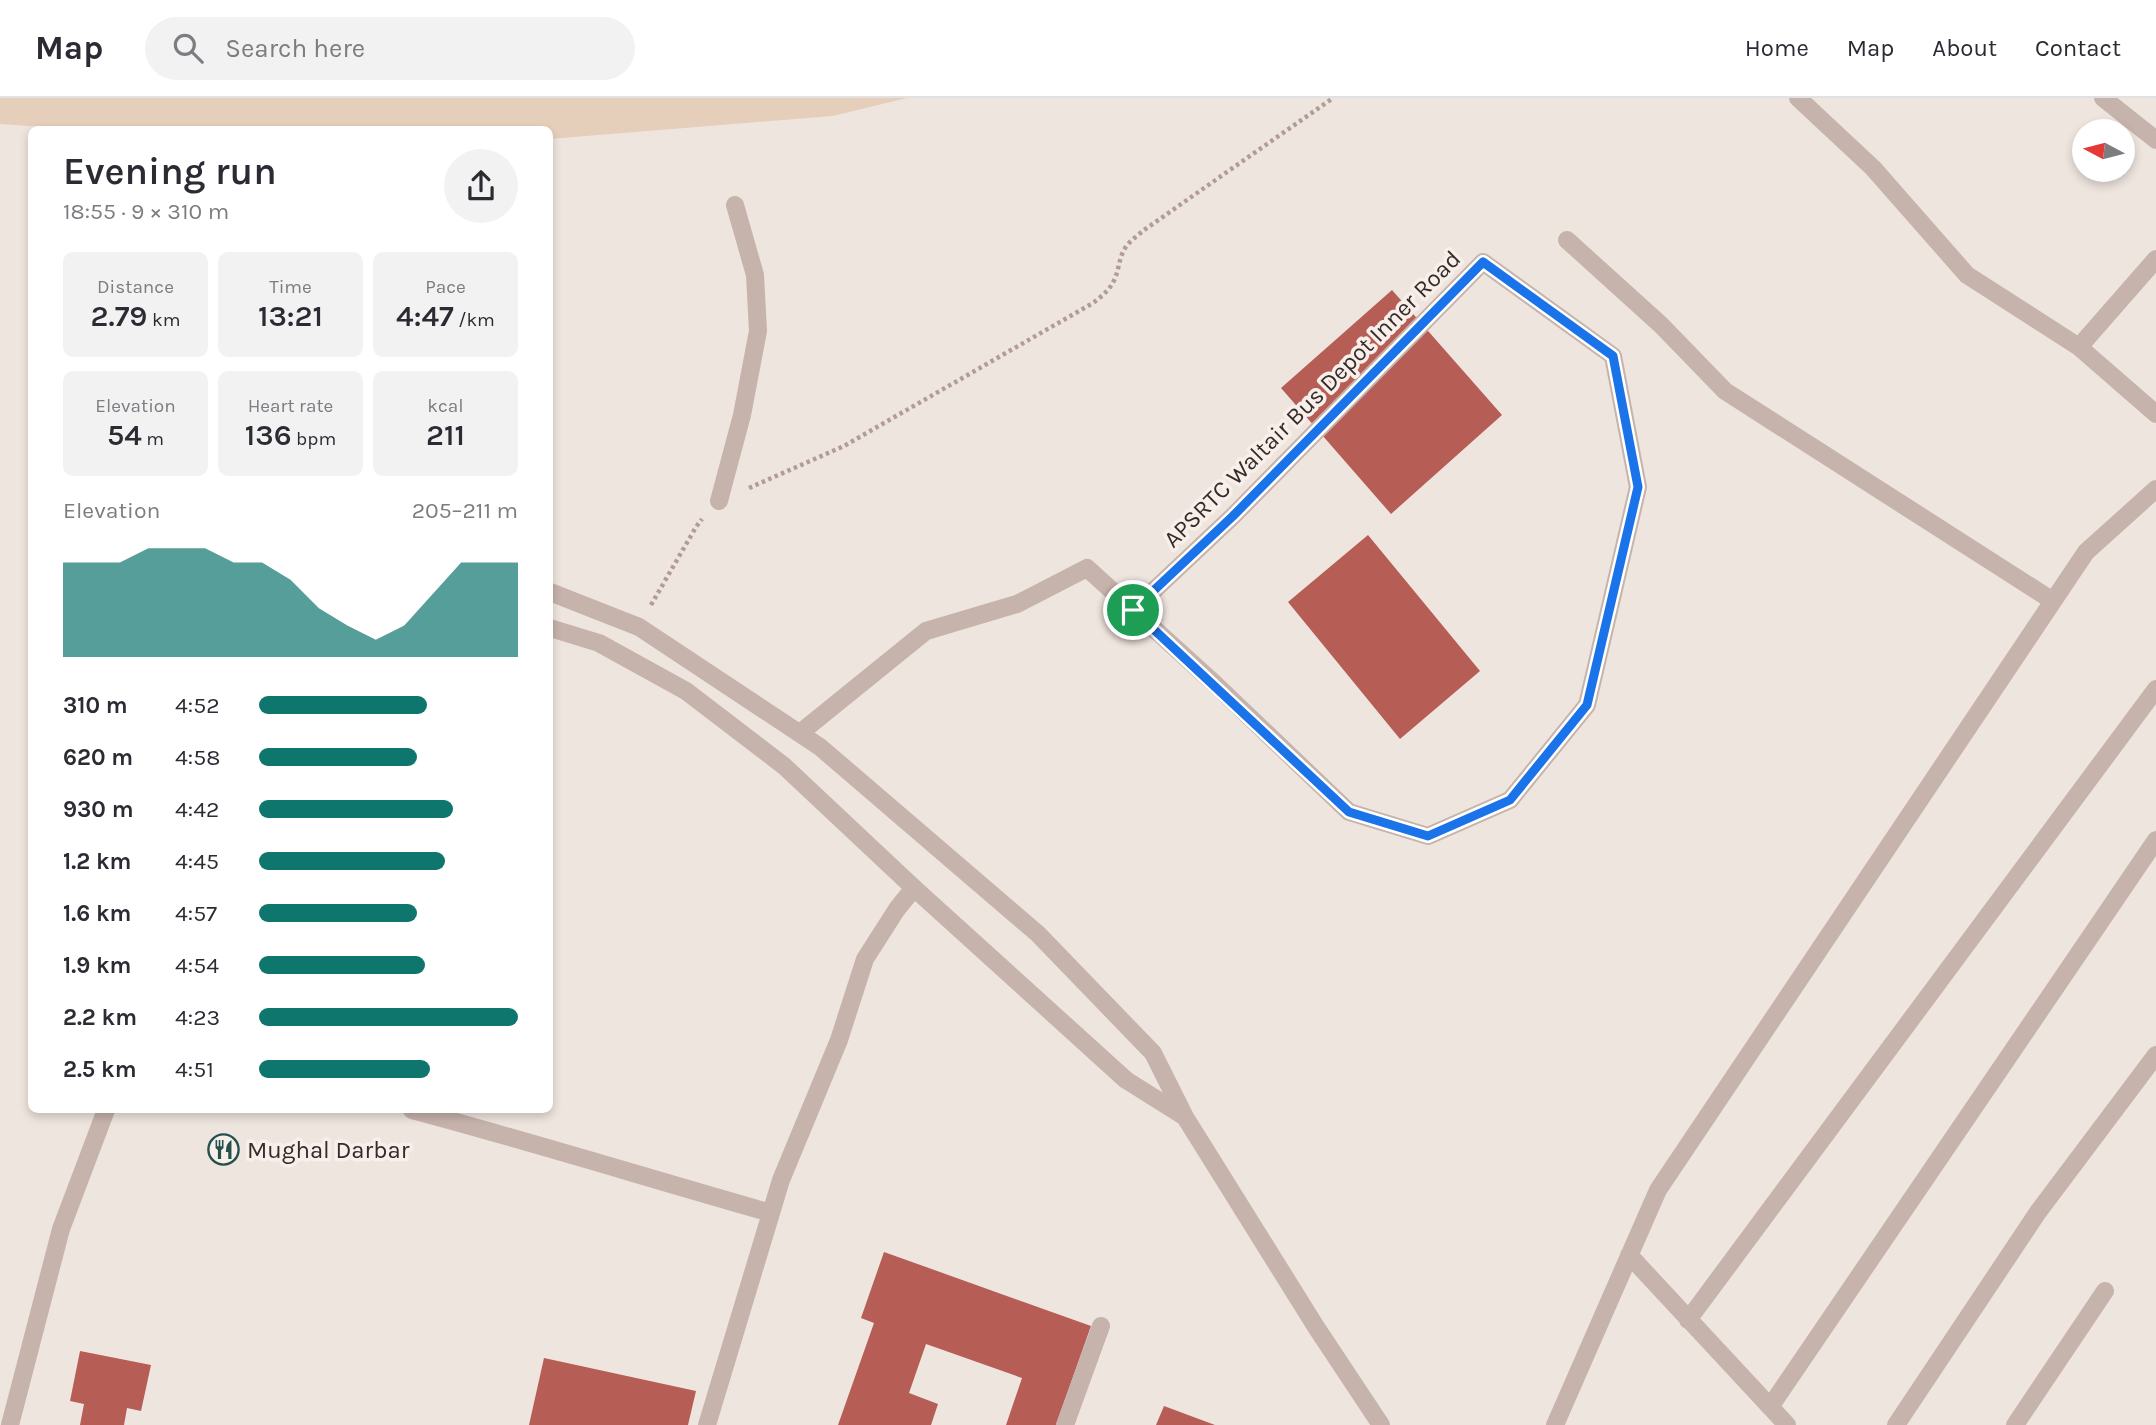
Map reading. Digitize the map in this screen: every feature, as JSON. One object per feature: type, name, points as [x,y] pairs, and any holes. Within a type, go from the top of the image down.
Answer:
[{"type":"street","points":[[1798,98],[1873,168],[1967,275],[2079,347],[2156,414]]},
{"type":"street","points":[[2103,98],[2156,140]]},
{"type":"street","points":[[719,501],[742,415],[758,331],[755,275],[736,205]]},
{"type":"street","points":[[1567,240],[1661,325],[1726,391],[2053,601]]},
{"type":"street","points":[[2079,347],[2156,259]]},
{"type":"street","name":"APSRTC Waltair Bus Depot Inner Road","points":[[800,733],[926,631],[1017,604],[1087,568],[1349,812],[1428,836],[1510,800],[1587,705],[1638,487],[1613,356],[1483,262],[1233,516],[1133,610]]},
{"type":"street","points":[[1555,1425],[1658,1190],[2086,552],[2156,489]]},
{"type":"street","points":[[553,593],[639,627],[820,747],[1038,934],[1153,1053],[1185,1117],[1316,1327],[1381,1425]]},
{"type":"street","points":[[553,629],[599,643],[685,691],[784,766],[1126,1080],[1185,1117]]},
{"type":"street","points":[[1688,1320],[2156,689]]},
{"type":"street","points":[[1770,1407],[2156,840]]},
{"type":"street","points":[[707,1425],[781,1180],[839,1040],[865,959],[914,888]]},
{"type":"street","points":[[1896,1425],[2038,1212],[2156,1055]]},
{"type":"street","points":[[10,1425],[61,1230],[105,1113]]},
{"type":"street","points":[[423,1113],[546,1146],[649,1179],[771,1213]]},
{"type":"street","points":[[1629,1255],[1787,1425]]},
{"type":"street","points":[[2015,1425],[2105,1291]]},
{"type":"street","points":[[1065,1425],[1101,1326]]},
{"type":"path","points":[[639,627],[696,527],[719,501],[844,446],[1093,303],[1108,291],[1116,276],[1124,249],[1129,243],[1333,98]]},
{"type":"sand","points":[[0,98],[907,98],[833,116],[553,139],[553,126],[0,124]]},
{"type":"building","points":[[1392,290],[1502,415],[1391,514],[1281,388]]},
{"type":"building","points":[[1368,535],[1480,671],[1400,739],[1288,602]]},
{"type":"building","points":[[884,1252],[1091,1326],[1056,1425],[1006,1425],[1022,1378],[926,1344],[909,1393],[938,1404],[931,1425],[838,1425],[874,1323],[861,1318]]},
{"type":"building","points":[[80,1351],[151,1365],[141,1411],[127,1408],[124,1425],[80,1425],[84,1404],[70,1401]]},
{"type":"building","points":[[544,1358],[696,1391],[688,1425],[529,1425]]},
{"type":"building","points":[[1164,1406],[1215,1425],[1156,1425]]},
{"type":"place","name":"Mughal Darbar","points":[[224,1150]]},
{"type":"route","points":[[1483,262],[1613,356],[1638,487],[1587,705],[1510,800],[1428,836],[1349,812],[1133,610],[1233,516],[1483,262]]}]
